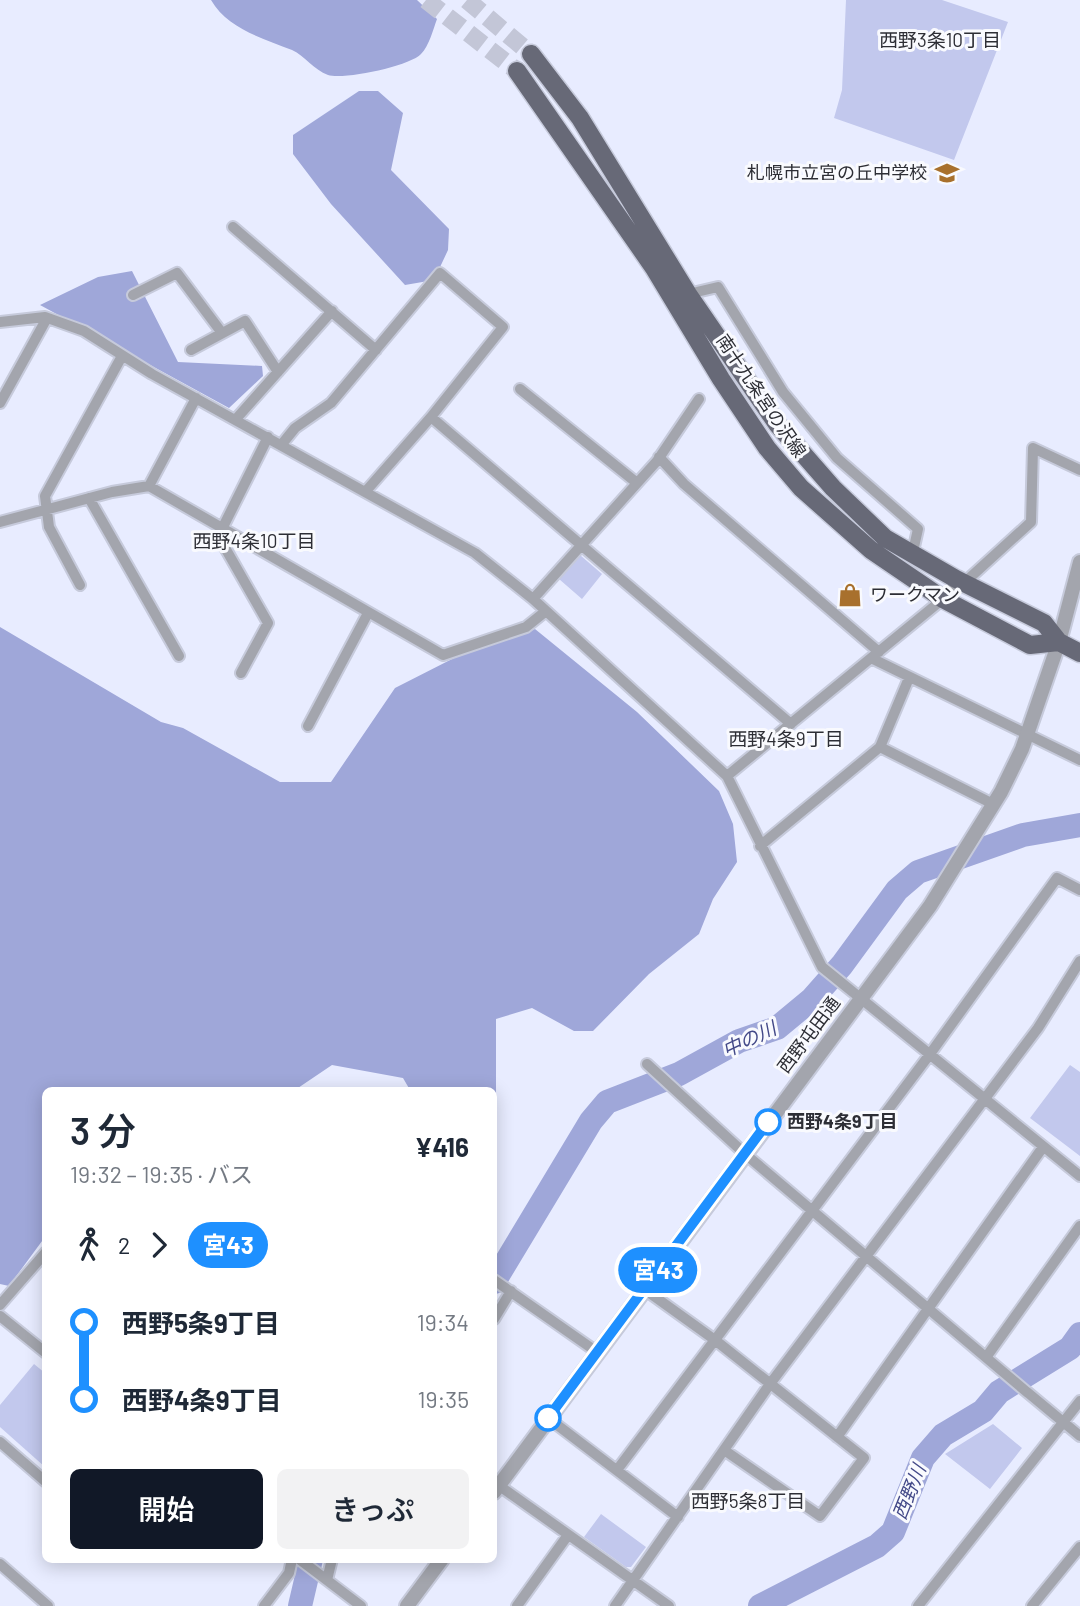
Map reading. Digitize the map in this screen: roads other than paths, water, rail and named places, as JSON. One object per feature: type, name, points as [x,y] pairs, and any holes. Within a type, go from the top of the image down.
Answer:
[{"type":"main road","name":"南十九条宮の沢線","points":[[531,54],[580,118],[688,293],[777,424],[833,488],[885,538],[912,556],[1044,623],[1059,642],[1080,653]]},
{"type":"main road","name":"南十九条宮の沢線","points":[[517,71],[647,258],[720,379],[767,448],[801,488],[855,536],[908,577],[943,599],[1030,645],[1059,642]]},
{"type":"street","points":[[233,227],[376,349]]},
{"type":"street","points":[[132,295],[177,273],[222,333]]},
{"type":"street","points":[[282,444],[295,428],[331,403],[440,273],[503,327],[431,417],[366,491]]},
{"type":"street","points":[[688,293],[718,288],[783,392],[830,448],[919,529],[912,556]]},
{"type":"street","points":[[236,419],[332,311]]},
{"type":"street","points":[[0,402],[47,318]]},
{"type":"street","points":[[0,322],[47,318],[84,331],[122,356],[475,554],[533,599],[727,776],[822,967],[1080,1176]]},
{"type":"street","points":[[191,350],[245,321],[278,372]]},
{"type":"street","points":[[80,585],[49,527],[45,496],[122,356]]},
{"type":"street","points":[[520,389],[637,483]]},
{"type":"street","points":[[149,486],[196,398]]},
{"type":"street","points":[[533,599],[659,457],[699,399]]},
{"type":"street","points":[[431,417],[790,724]]},
{"type":"street","points":[[241,673],[268,623],[224,546],[222,529],[268,437]]},
{"type":"street","points":[[727,776],[943,599],[1031,522],[1033,448],[1080,470]]},
{"type":"street","points":[[659,457],[684,484],[875,655],[909,678],[1080,760]]},
{"type":"street","points":[[0,522],[89,498],[149,486],[443,655],[526,627],[546,611]]},
{"type":"street","points":[[89,498],[179,656]]},
{"type":"street","name":"西野屯田通","points":[[497,1483],[930,906],[970,843],[993,804],[1027,735],[1059,642],[1080,562]]},
{"type":"street","points":[[308,726],[368,613]]},
{"type":"street","points":[[760,846],[880,747],[909,678]]},
{"type":"street","points":[[880,747],[993,804]]},
{"type":"street","points":[[617,1470],[930,1054],[1057,878],[1080,891]]},
{"type":"street","points":[[615,1606],[771,1384],[1038,1028],[1080,961]]},
{"type":"street","points":[[647,1065],[744,1153],[1080,1436]]},
{"type":"street","points":[[838,1437],[1043,1147]]},
{"type":"street","points":[[987,1356],[1080,1226]]},
{"type":"street","points":[[0,1306],[42,1257]]},
{"type":"street","points":[[497,1282],[597,1352]]},
{"type":"street","points":[[497,1313],[508,1289]]},
{"type":"street","points":[[644,1289],[715,1340],[864,1458],[820,1516],[724,1450]]},
{"type":"street","points":[[0,1316],[42,1350]]},
{"type":"street","points":[[918,1606],[1080,1401]]},
{"type":"street","points":[[548,1418],[678,1517]]},
{"type":"street","points":[[0,1442],[42,1479]]},
{"type":"street","points":[[497,1487],[669,1606]]},
{"type":"street","points":[[517,1606],[568,1535]]},
{"type":"street","points":[[1032,1606],[1080,1547]]},
{"type":"street","points":[[264,1606],[289,1573],[291,1563]]},
{"type":"street","points":[[304,1563],[361,1606]]},
{"type":"street","points":[[326,1579],[331,1563]]},
{"type":"street","points":[[407,1606],[439,1563]]},
{"type":"street","points":[[0,1564],[48,1606]]},
{"type":"waterway","name":"中の川","points":[[497,1277],[591,1121],[607,1102],[679,1074],[739,1041],[777,1028],[812,999],[842,965],[897,890],[918,872],[1023,835],[1080,825]]},
{"type":"waterway","name":"西野川","points":[[760,1606],[877,1546],[893,1532],[923,1458],[943,1435],[983,1411],[999,1392],[1070,1348],[1080,1334]]},
{"type":"waterway","name":"中の川","points":[[300,1606],[310,1563]]},
{"type":"tunnel","points":[[426,0],[517,71]]},
{"type":"tunnel","points":[[467,0],[531,54]]},
{"type":"place","name":"札幌市立宮の丘中学校","points":[[947,173]]},
{"type":"place","name":"ワークマン","points":[[850,595]]},
{"type":"place","name":"西野4条9丁目","points":[[768,1122]]},
{"type":"district","name":"西野3条10丁目","points":[[940,40]]},
{"type":"district","name":"西野4条10丁目","points":[[254,541]]},
{"type":"district","name":"西野4条9丁目","points":[[786,739]]},
{"type":"district","name":"西野5条8丁目","points":[[748,1501]]}]
